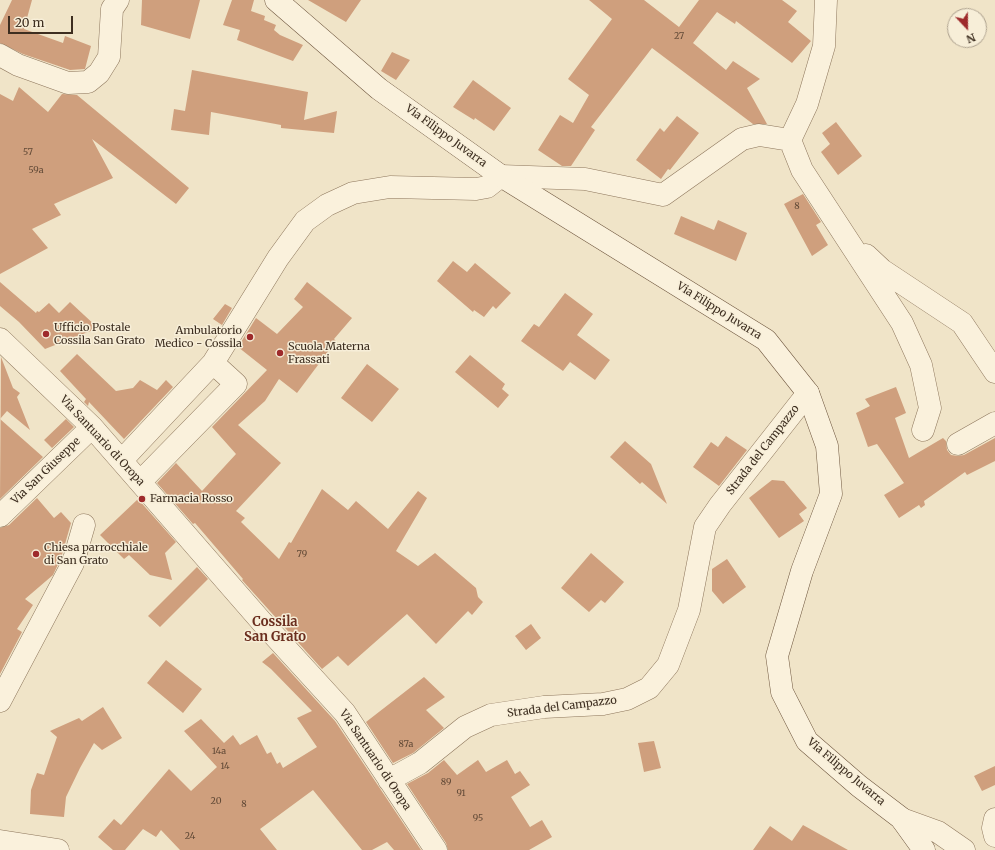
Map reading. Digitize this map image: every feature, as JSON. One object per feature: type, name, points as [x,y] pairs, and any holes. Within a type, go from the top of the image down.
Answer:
[{"type":"street","points":[[0,55],[18,65],[68,83],[88,82],[99,73],[109,57],[112,9],[118,0]]},
{"type":"street","name":"Via Filippo Juvarra","points":[[276,0],[379,89],[501,176],[766,340],[808,393],[827,446],[831,494],[802,571],[777,656],[782,692],[807,741],[902,819],[924,850]]},
{"type":"street","points":[[826,0],[824,46],[807,104],[790,140],[802,170],[902,323],[920,365],[930,408],[923,430]]},
{"type":"street","points":[[122,460],[213,363],[278,258],[305,221],[327,205],[352,193],[390,186],[476,189],[487,187],[501,176],[585,179],[663,195],[742,139],[759,135],[790,140]]},
{"type":"street","points":[[844,233],[882,270],[962,323],[995,372]]},
{"type":"street","name":"Via Santuario di Oropa","points":[[0,339],[92,427],[261,621],[345,713],[436,850]]},
{"type":"street","points":[[140,481],[236,384],[213,363]]},
{"type":"street","name":"Strada del Campazzo","points":[[389,780],[420,763],[465,726],[492,715],[544,707],[603,704],[627,699],[649,688],[668,665],[690,610],[705,528],[720,505],[808,393]]},
{"type":"street","points":[[958,444],[995,423]]},
{"type":"street","name":"Via San Giuseppe","points":[[0,516],[92,427]]},
{"type":"street","points":[[0,701],[73,563],[84,526]]},
{"type":"street","name":"Via Filippo Juvarra","points":[[902,819],[938,832],[964,850]]},
{"type":"street","points":[[995,819],[993,828],[995,836]]},
{"type":"street","points":[[0,841],[58,850]]},
{"type":"building","points":[[12,0],[32,0],[24,29],[63,43],[65,36],[91,46],[85,69],[70,70],[23,54],[0,43],[0,25]]},
{"type":"building","points":[[142,0],[200,0],[190,39],[141,25]]},
{"type":"building","points":[[232,0],[254,0],[251,11],[265,16],[264,20],[276,25],[274,30],[280,35],[303,45],[293,61],[237,40],[240,30],[223,25]]},
{"type":"building","points":[[308,0],[361,0],[346,22]]},
{"type":"building","points":[[589,0],[644,0],[679,27],[699,0],[782,0],[797,11],[788,22],[811,41],[792,63],[736,21],[735,24],[717,12],[693,43],[726,70],[733,61],[760,79],[747,88],[767,124],[753,124],[652,48],[591,127],[595,130],[571,166],[562,166],[538,150],[560,115],[573,123],[589,95],[568,79],[612,19]]},
{"type":"building","points":[[392,52],[410,60],[396,80],[381,71]]},
{"type":"building","points":[[192,70],[308,92],[304,120],[337,111],[334,133],[281,128],[281,125],[211,112],[209,135],[171,130],[174,109],[185,111]]},
{"type":"building","points":[[473,80],[511,108],[494,131],[475,118],[474,120],[453,107]]},
{"type":"building","points":[[19,87],[48,112],[62,94],[77,95],[189,188],[176,204],[92,139],[113,178],[54,204],[61,215],[32,229],[48,248],[0,274],[0,94],[13,101]]},
{"type":"building","points":[[677,116],[699,133],[670,170],[668,169],[661,179],[636,160],[660,128],[664,132]]},
{"type":"building","points":[[836,122],[862,156],[838,175],[821,152],[830,144],[822,133]]},
{"type":"building","points":[[803,194],[821,222],[816,225],[828,245],[812,256],[784,204]]},
{"type":"building","points":[[681,216],[714,230],[718,220],[747,233],[736,261],[674,234]]},
{"type":"building","points":[[453,261],[467,272],[475,263],[511,293],[496,309],[493,306],[484,317],[474,310],[473,312],[437,281]]},
{"type":"building","points":[[0,282],[36,313],[49,303],[59,313],[70,302],[98,328],[45,349],[19,322],[0,306]]},
{"type":"building","points":[[307,282],[352,318],[334,339],[336,341],[297,393],[279,379],[265,401],[238,425],[281,463],[236,511],[245,518],[241,522],[279,559],[289,542],[291,543],[322,489],[348,510],[356,501],[388,529],[418,491],[427,498],[396,551],[418,566],[435,553],[476,588],[478,597],[483,602],[472,615],[468,611],[436,644],[407,614],[348,666],[338,656],[322,669],[242,580],[243,579],[195,523],[193,524],[157,483],[176,463],[202,491],[236,454],[212,427],[267,370],[238,347],[256,318],[277,334],[303,307],[294,299]]},
{"type":"building","points":[[565,293],[593,314],[577,335],[610,360],[595,380],[570,362],[563,371],[521,341],[534,324],[539,327]]},
{"type":"building","points":[[225,304],[232,308],[222,325],[213,319]]},
{"type":"building","points":[[77,354],[116,391],[133,388],[140,380],[157,390],[166,380],[173,387],[124,439],[89,402],[88,406],[84,402],[86,399],[60,371]]},
{"type":"building","points":[[470,355],[505,384],[502,389],[509,395],[498,408],[455,372]]},
{"type":"building","points":[[1,357],[13,388],[20,393],[17,397],[30,430],[7,411],[1,418]]},
{"type":"building","points":[[367,364],[399,389],[372,422],[341,398]]},
{"type":"building","points":[[896,387],[906,413],[895,418],[909,458],[943,438],[946,441],[947,450],[951,455],[958,456],[964,455],[995,438],[995,461],[967,475],[965,472],[924,501],[925,505],[921,508],[919,505],[899,518],[884,495],[904,483],[877,444],[868,447],[856,413],[870,406],[865,399]]},
{"type":"building","points":[[1,419],[43,457],[0,499]]},
{"type":"building","points":[[66,419],[74,427],[52,448],[44,440]]},
{"type":"building","points":[[726,436],[747,450],[719,486],[693,467],[711,442],[718,447]]},
{"type":"building","points":[[625,441],[651,464],[667,504],[642,482],[640,484],[610,457]]},
{"type":"building","points":[[772,480],[784,481],[807,508],[799,514],[804,521],[779,538],[749,498]]},
{"type":"building","name":"Chiesa parrocchiale di San Grato","points":[[37,498],[54,518],[61,512],[71,523],[61,558],[53,575],[25,599],[33,605],[17,629],[22,632],[0,674],[0,528],[9,525]]},
{"type":"building","points":[[138,499],[176,542],[165,553],[172,580],[150,575],[129,555],[124,559],[100,535]]},
{"type":"building","points":[[591,553],[624,582],[605,603],[601,600],[589,612],[561,588]]},
{"type":"building","points":[[727,559],[746,587],[723,604],[712,591],[712,569]]},
{"type":"building","points":[[197,567],[208,579],[160,627],[148,616]]},
{"type":"building","points":[[531,624],[541,638],[526,650],[515,636]]},
{"type":"building","points":[[273,653],[335,721],[421,850],[394,850],[387,842],[372,850],[362,850],[313,790],[260,829],[277,850],[180,850],[161,830],[156,837],[143,829],[125,850],[113,850],[98,837],[114,819],[121,825],[169,769],[191,791],[217,767],[184,731],[201,719],[224,743],[233,735],[240,745],[257,735],[267,754],[271,752],[277,764],[280,762],[283,768],[317,747],[297,718],[312,711],[271,669],[262,662]]},
{"type":"building","points":[[166,660],[202,689],[183,713],[147,683]]},
{"type":"building","points":[[424,677],[445,697],[426,710],[444,728],[413,753],[393,763],[366,722]]},
{"type":"building","points":[[103,707],[122,738],[102,750],[94,743],[66,797],[64,817],[30,814],[31,790],[37,773],[44,775],[57,737],[50,731],[79,718],[82,721]]},
{"type":"building","points":[[654,741],[661,768],[644,772],[638,743]]},
{"type":"building","points":[[444,760],[457,775],[478,760],[486,772],[507,760],[515,774],[520,771],[530,785],[511,797],[530,827],[542,820],[552,837],[529,850],[448,850],[446,843],[407,784],[428,773]]},
{"type":"building","points":[[995,766],[995,785],[982,791],[974,776]]},
{"type":"building","points":[[803,825],[848,850],[753,850],[770,826],[792,841]]},
{"type":"place","name":"Ufficio Postale Cossila San Grato","points":[[46,334]]},
{"type":"place","name":"Ambulatorio Medico - Cossila","points":[[250,337]]},
{"type":"place","name":"Scuola Materna Frassati","points":[[280,353]]},
{"type":"place","name":"Farmacia Rosso","points":[[142,499]]},
{"type":"place","name":"Chiesa parrocchiale di San Grato","points":[[36,554]]},
{"type":"district","name":"Cossila San Grato","points":[[275,630]]}]
